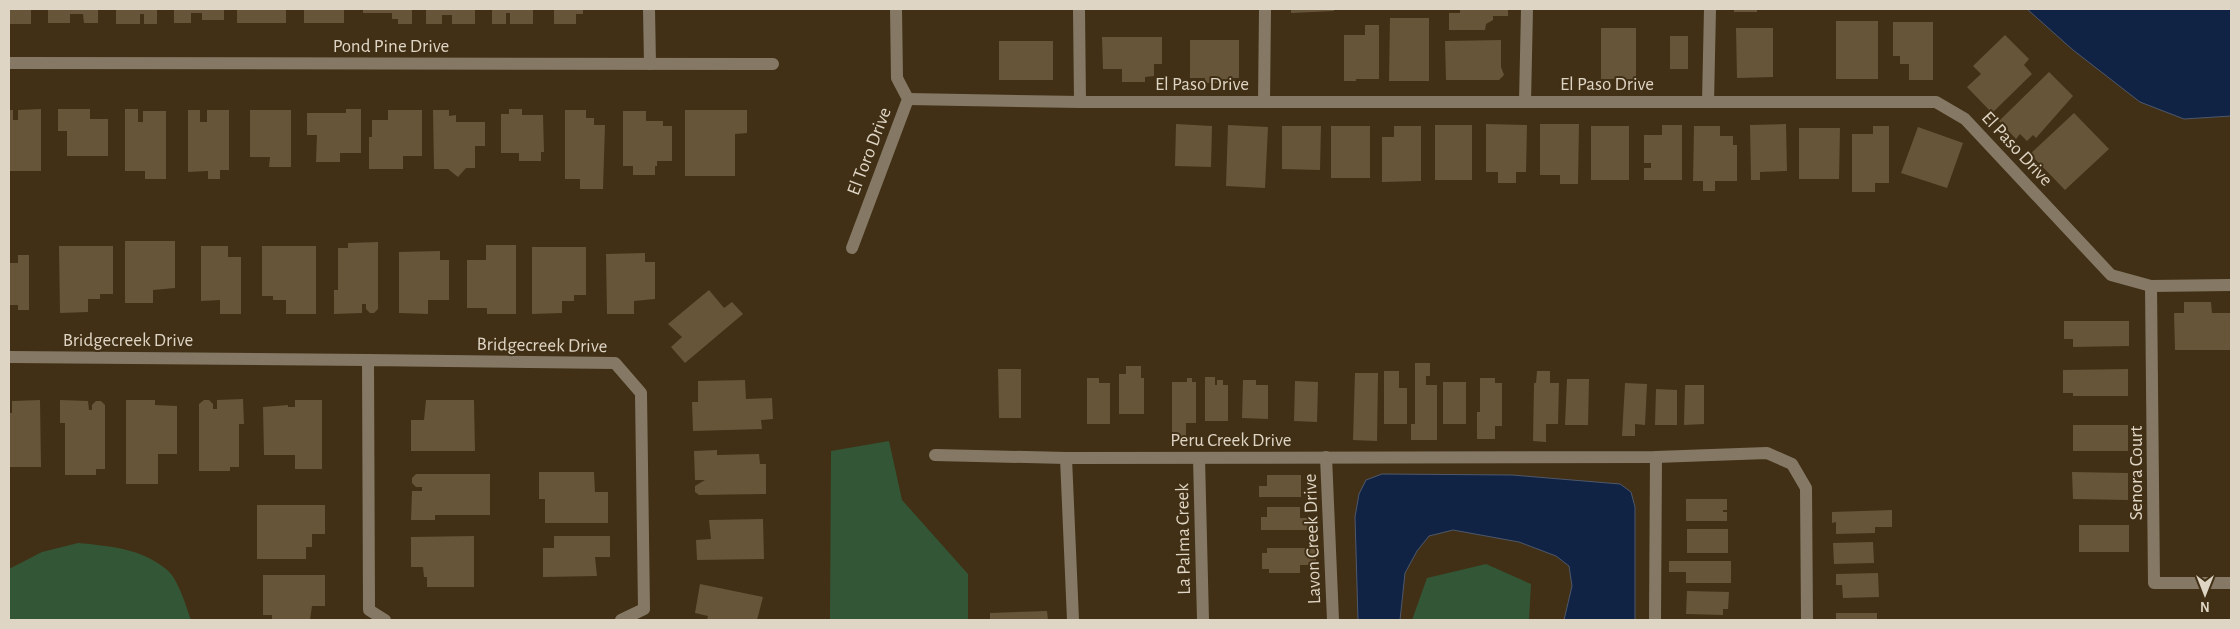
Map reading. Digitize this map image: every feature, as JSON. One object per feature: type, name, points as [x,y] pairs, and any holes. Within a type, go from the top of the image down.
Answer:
[{"type":"street","points":[[649,9],[650,64]]},
{"type":"street","name":"El Toro Drive","points":[[852,248],[908,99],[897,78],[896,9]]},
{"type":"street","points":[[1079,9],[1080,102]]},
{"type":"street","points":[[1264,102],[1265,9]]},
{"type":"street","points":[[1525,102],[1526,9]]},
{"type":"street","points":[[1708,102],[1710,9]]},
{"type":"street","name":"Pond Pine Drive","points":[[9,63],[772,64]]},
{"type":"street","name":"El Paso Drive","points":[[908,99],[1080,102],[1936,102],[1965,119],[2111,275],[2152,286],[2231,285]]},
{"type":"street","name":"Senora Court","points":[[2152,286],[2154,583],[2231,583]]},
{"type":"street","name":"Bridgecreek Drive","points":[[9,357],[615,364],[641,393],[644,609],[621,620]]},
{"type":"street","points":[[368,360],[368,610],[385,620]]},
{"type":"street","points":[[1655,620],[1656,457],[1767,453],[1792,464],[1806,488],[1807,620]]},
{"type":"street","name":"Peru Creek Drive","points":[[935,455],[1066,458],[1656,457]]},
{"type":"street","name":"Lavon Creek Drive","points":[[1326,457],[1333,620]]},
{"type":"street","points":[[1066,458],[1073,620]]},
{"type":"street","name":"La Palma Creek","points":[[1199,458],[1203,620]]},
{"type":"green space","points":[[889,441],[902,500],[968,574],[968,620],[830,620],[831,451]]},
{"type":"green space","points":[[78,543],[124,549],[146,556],[156,562],[166,569],[174,579],[191,620],[9,620],[9,569],[42,552]]},
{"type":"green space","points":[[1486,564],[1531,584],[1529,620],[1412,620],[1427,578]]},
{"type":"water","points":[[2027,9],[2231,9],[2231,116],[2184,119],[2140,102],[2073,50]]},
{"type":"water","points":[[1382,474],[1512,475],[1620,484],[1631,492],[1635,507],[1635,620],[1564,620],[1572,586],[1569,566],[1556,556],[1519,542],[1453,530],[1429,536],[1417,551],[1405,573],[1400,620],[1358,620],[1355,517],[1359,494],[1366,480]]},
{"type":"building","points":[[9,9],[31,9],[31,24],[9,24]]},
{"type":"building","points":[[48,9],[98,9],[98,23],[84,23],[83,14],[70,14],[70,23],[48,23]]},
{"type":"building","points":[[116,9],[157,9],[157,24],[144,24],[144,14],[140,14],[140,24],[116,24]]},
{"type":"building","points":[[174,9],[224,9],[224,20],[202,20],[202,13],[191,13],[191,23],[174,23]]},
{"type":"building","points":[[237,9],[286,9],[286,23],[237,23]]},
{"type":"building","points":[[304,9],[344,9],[344,23],[304,23]]},
{"type":"building","points":[[363,9],[412,9],[412,24],[398,24],[398,19],[392,19],[392,13],[363,13]]},
{"type":"building","points":[[426,9],[475,9],[475,24],[452,24],[452,15],[442,15],[442,24],[426,24]]},
{"type":"building","points":[[492,9],[533,9],[533,24],[510,24],[510,13],[506,13],[506,24],[492,24]]},
{"type":"building","points":[[554,9],[583,9],[583,14],[576,14],[576,24],[554,24]]},
{"type":"building","points":[[1291,9],[1334,9],[1334,11],[1291,13]]},
{"type":"building","points":[[1460,9],[1508,9],[1508,16],[1493,16],[1493,20],[1486,24],[1485,30],[1449,30],[1449,13],[1460,13]]},
{"type":"building","points":[[1734,9],[1757,9],[1757,12],[1734,12]]},
{"type":"building","points":[[1390,18],[1429,18],[1429,81],[1389,81]]},
{"type":"building","points":[[1836,21],[1878,21],[1878,79],[1836,79]]},
{"type":"building","points":[[1893,22],[1933,22],[1933,80],[1909,80],[1909,64],[1900,64],[1900,56],[1893,56]]},
{"type":"building","points":[[1365,25],[1379,25],[1379,79],[1344,81],[1344,35],[1365,35]]},
{"type":"building","points":[[1601,28],[1636,28],[1636,79],[1601,79]]},
{"type":"building","points":[[1736,28],[1773,28],[1773,77],[1737,78]]},
{"type":"building","points":[[2005,35],[2029,59],[2024,65],[2032,74],[1992,113],[1967,87],[1981,74],[1973,66]]},
{"type":"building","points":[[1670,36],[1688,36],[1688,69],[1670,69]]},
{"type":"building","points":[[1102,37],[1162,37],[1162,64],[1154,64],[1154,76],[1145,77],[1145,82],[1122,82],[1122,69],[1103,69]]},
{"type":"building","points":[[1190,40],[1239,40],[1239,78],[1229,78],[1229,83],[1205,83],[1205,78],[1190,78]]},
{"type":"building","points":[[1501,40],[1501,67],[1504,75],[1499,80],[1446,80],[1445,41]]},
{"type":"building","points":[[999,41],[1053,41],[1053,80],[999,80]]},
{"type":"building","points":[[2049,72],[2073,96],[2036,138],[2033,135],[2027,141],[2020,134],[2016,139],[1999,121]]},
{"type":"building","points":[[41,109],[41,171],[9,171],[9,110],[13,110],[13,120],[18,120],[18,110]]},
{"type":"building","points":[[58,109],[90,109],[90,119],[108,119],[108,156],[67,156],[67,131],[58,131]]},
{"type":"building","points":[[125,109],[138,109],[138,122],[143,122],[143,111],[166,111],[166,179],[145,179],[145,171],[125,171]]},
{"type":"building","points":[[346,109],[361,109],[361,153],[340,153],[340,162],[316,162],[317,135],[307,135],[307,113],[346,113]]},
{"type":"building","points":[[509,109],[522,109],[522,115],[543,115],[544,152],[541,152],[541,161],[519,161],[519,153],[501,153],[501,114],[509,114]]},
{"type":"building","points":[[188,110],[200,110],[200,122],[207,122],[207,110],[229,110],[229,170],[220,170],[220,179],[208,179],[208,171],[188,172]]},
{"type":"building","points":[[250,110],[291,110],[291,167],[269,167],[270,157],[250,157]]},
{"type":"building","points":[[388,110],[422,110],[422,156],[403,156],[403,169],[369,169],[369,137],[372,137],[372,120],[388,120]]},
{"type":"building","points":[[433,110],[449,110],[449,116],[456,115],[456,122],[485,122],[485,146],[475,146],[475,168],[466,168],[458,177],[448,169],[434,169]]},
{"type":"building","points":[[565,110],[586,110],[586,118],[594,118],[594,125],[605,125],[603,189],[580,189],[580,179],[565,179]]},
{"type":"building","points":[[685,110],[747,110],[747,133],[735,134],[735,176],[685,176]]},
{"type":"building","points":[[623,111],[646,111],[646,121],[663,121],[663,126],[672,126],[672,161],[657,161],[655,175],[633,175],[633,166],[623,166]]},
{"type":"building","points":[[2074,113],[2109,149],[2065,190],[2030,154]]},
{"type":"building","points":[[1176,124],[1212,126],[1211,167],[1175,166]]},
{"type":"building","points":[[1486,124],[1527,125],[1526,172],[1516,172],[1516,183],[1498,183],[1498,172],[1486,172]]},
{"type":"building","points":[[1540,124],[1579,124],[1578,184],[1560,184],[1560,175],[1540,175]]},
{"type":"building","points":[[1786,124],[1787,171],[1760,172],[1760,180],[1751,180],[1750,125]]},
{"type":"building","points":[[1228,125],[1268,127],[1265,188],[1226,186]]},
{"type":"building","points":[[1435,125],[1472,125],[1472,180],[1435,180]]},
{"type":"building","points":[[1662,125],[1682,125],[1682,180],[1644,180],[1644,168],[1651,168],[1651,163],[1644,163],[1644,135],[1662,135]]},
{"type":"building","points":[[1282,126],[1321,126],[1320,170],[1282,169]]},
{"type":"building","points":[[1331,126],[1370,126],[1370,178],[1331,178]]},
{"type":"building","points":[[1394,126],[1421,126],[1421,181],[1382,182],[1382,137],[1394,137]]},
{"type":"building","points":[[1591,126],[1629,126],[1629,180],[1591,180]]},
{"type":"building","points":[[1694,126],[1720,126],[1720,136],[1733,136],[1733,145],[1737,145],[1737,181],[1715,181],[1715,191],[1703,191],[1703,181],[1693,181]]},
{"type":"building","points":[[1873,126],[1889,126],[1889,183],[1875,183],[1875,192],[1852,192],[1852,134],[1873,134]]},
{"type":"building","points":[[1918,127],[1963,143],[1947,188],[1901,173]]},
{"type":"building","points":[[1799,128],[1840,128],[1839,179],[1799,179]]},
{"type":"building","points":[[125,241],[175,241],[175,288],[153,290],[153,303],[125,303]]},
{"type":"building","points":[[378,242],[378,309],[374,313],[370,313],[366,309],[366,304],[362,304],[362,313],[334,314],[334,290],[338,290],[338,248],[348,248],[348,243]]},
{"type":"building","points":[[486,245],[516,245],[516,314],[487,314],[487,308],[467,308],[467,260],[486,260]]},
{"type":"building","points":[[59,246],[113,246],[113,294],[100,294],[100,299],[88,299],[88,312],[60,313]]},
{"type":"building","points":[[201,246],[228,246],[228,257],[241,257],[241,314],[220,314],[220,300],[201,301]]},
{"type":"building","points":[[262,246],[316,246],[316,314],[286,314],[286,300],[273,300],[273,296],[262,296]]},
{"type":"building","points":[[532,247],[586,247],[586,295],[574,295],[574,301],[562,301],[562,313],[532,314]]},
{"type":"building","points":[[440,251],[440,260],[449,260],[449,300],[428,300],[428,314],[399,313],[399,252]]},
{"type":"building","points":[[645,253],[645,262],[655,262],[655,299],[634,301],[634,314],[607,314],[606,254]]},
{"type":"building","points":[[18,255],[29,255],[29,310],[18,310],[18,305],[9,305],[9,263],[18,263]]},
{"type":"building","points":[[709,290],[724,308],[732,302],[743,314],[685,363],[671,347],[682,337],[668,324]]},
{"type":"building","points":[[2184,302],[2211,302],[2212,313],[2231,313],[2231,350],[2175,350],[2174,313],[2184,313]]},
{"type":"building","points":[[2064,321],[2129,321],[2129,346],[2073,347],[2073,339],[2064,339]]},
{"type":"building","points":[[1415,363],[1430,363],[1430,376],[1426,376],[1426,385],[1437,385],[1437,440],[1411,440],[1411,424],[1415,424]]},
{"type":"building","points":[[1126,366],[1141,366],[1141,378],[1144,378],[1144,414],[1119,414],[1119,374],[1126,374]]},
{"type":"building","points":[[998,369],[1021,369],[1021,418],[999,418]]},
{"type":"building","points":[[2128,369],[2128,396],[2073,396],[2073,393],[2063,393],[2063,370]]},
{"type":"building","points":[[1384,371],[1399,371],[1399,388],[1407,388],[1407,424],[1384,424]]},
{"type":"building","points":[[1537,371],[1550,371],[1550,383],[1559,383],[1558,424],[1546,424],[1546,442],[1533,441],[1534,383],[1536,383]]},
{"type":"building","points":[[1355,373],[1378,373],[1377,441],[1353,440]]},
{"type":"building","points":[[1205,377],[1215,377],[1215,385],[1217,385],[1217,380],[1223,380],[1223,385],[1228,385],[1228,421],[1205,421]]},
{"type":"building","points":[[1087,378],[1099,378],[1099,383],[1110,383],[1110,424],[1087,424]]},
{"type":"building","points":[[1187,378],[1192,378],[1192,382],[1196,382],[1196,423],[1186,423],[1186,438],[1172,438],[1172,382],[1187,382]]},
{"type":"building","points":[[1480,378],[1495,378],[1495,383],[1502,383],[1502,426],[1495,426],[1495,439],[1477,439],[1477,412],[1480,412]]},
{"type":"building","points":[[1567,379],[1589,379],[1588,425],[1565,425]]},
{"type":"building","points":[[745,380],[746,399],[772,398],[773,419],[761,420],[762,429],[693,431],[692,402],[698,402],[698,381]]},
{"type":"building","points":[[1243,380],[1256,380],[1256,385],[1268,385],[1268,419],[1242,418]]},
{"type":"building","points":[[1295,381],[1318,382],[1317,422],[1294,421]]},
{"type":"building","points":[[1443,382],[1466,382],[1466,424],[1443,424]]},
{"type":"building","points":[[1625,383],[1647,384],[1645,425],[1635,424],[1635,436],[1622,436]]},
{"type":"building","points":[[1685,385],[1704,385],[1704,424],[1684,425]]},
{"type":"building","points":[[1656,389],[1677,390],[1677,425],[1655,425]]},
{"type":"building","points":[[243,399],[244,424],[239,424],[239,467],[230,467],[230,471],[199,471],[199,404],[204,400],[209,400],[213,404],[213,409],[217,409],[217,400]]},
{"type":"building","points":[[40,400],[41,467],[9,467],[9,413],[12,413],[12,401]]},
{"type":"building","points":[[60,400],[88,401],[89,410],[92,410],[92,405],[96,401],[101,401],[105,405],[105,469],[96,469],[96,475],[65,475],[65,423],[60,423]]},
{"type":"building","points":[[126,400],[155,400],[155,405],[177,406],[177,454],[158,454],[158,484],[126,484]]},
{"type":"building","points":[[295,400],[322,400],[322,469],[295,469],[295,455],[264,455],[263,407],[288,405],[288,407],[295,407]]},
{"type":"building","points":[[426,400],[474,400],[475,451],[411,451],[411,420],[424,420]]},
{"type":"building","points":[[2073,425],[2128,425],[2128,451],[2073,451]]},
{"type":"building","points":[[717,450],[717,455],[759,454],[760,464],[766,464],[766,494],[699,495],[695,492],[695,486],[705,480],[695,480],[694,451]]},
{"type":"building","points":[[539,472],[594,472],[595,492],[608,492],[608,523],[545,523],[545,499],[539,499]]},
{"type":"building","points":[[2072,472],[2128,473],[2128,500],[2073,499]]},
{"type":"building","points":[[416,474],[490,474],[490,515],[435,515],[435,520],[411,520],[412,491],[422,491],[422,487],[416,487],[412,483],[412,478]]},
{"type":"building","points":[[1267,475],[1301,475],[1301,497],[1259,497],[1259,486],[1267,486]]},
{"type":"building","points":[[1686,499],[1727,499],[1727,510],[1723,510],[1723,512],[1727,512],[1727,521],[1686,521]]},
{"type":"building","points":[[257,505],[325,505],[325,534],[312,534],[312,547],[306,547],[306,559],[257,559]]},
{"type":"building","points":[[1267,507],[1300,507],[1300,518],[1316,518],[1316,530],[1261,530],[1261,517],[1267,517]]},
{"type":"building","points":[[1892,510],[1892,527],[1875,527],[1875,533],[1836,534],[1836,522],[1832,523],[1832,512]]},
{"type":"building","points":[[763,519],[764,559],[697,560],[696,540],[711,539],[709,520]]},
{"type":"building","points":[[2079,525],[2129,525],[2129,552],[2079,552]]},
{"type":"building","points":[[1687,529],[1728,529],[1728,553],[1687,553]]},
{"type":"building","points":[[474,536],[474,587],[427,587],[427,577],[424,577],[423,567],[411,567],[411,537]]},
{"type":"building","points":[[554,536],[610,536],[610,557],[595,557],[597,576],[543,577],[543,548],[554,548]]},
{"type":"building","points":[[1873,542],[1874,563],[1834,564],[1833,543]]},
{"type":"building","points":[[1267,548],[1316,548],[1316,565],[1300,565],[1300,573],[1269,573],[1269,569],[1262,569],[1262,553],[1267,553]]},
{"type":"building","points":[[1669,561],[1731,561],[1731,583],[1686,583],[1686,572],[1669,572]]},
{"type":"building","points":[[1878,573],[1879,597],[1843,598],[1842,585],[1836,585],[1836,574]]},
{"type":"building","points":[[263,575],[325,575],[325,606],[312,606],[310,620],[272,620],[272,615],[263,615]]},
{"type":"building","points":[[700,584],[763,597],[757,620],[707,620],[708,616],[695,613]]},
{"type":"building","points":[[1687,591],[1729,592],[1728,609],[1723,609],[1723,615],[1686,614]]},
{"type":"building","points":[[1047,611],[1048,620],[990,620],[990,613]]},
{"type":"building","points":[[1836,613],[1877,613],[1877,620],[1836,620]]}]
